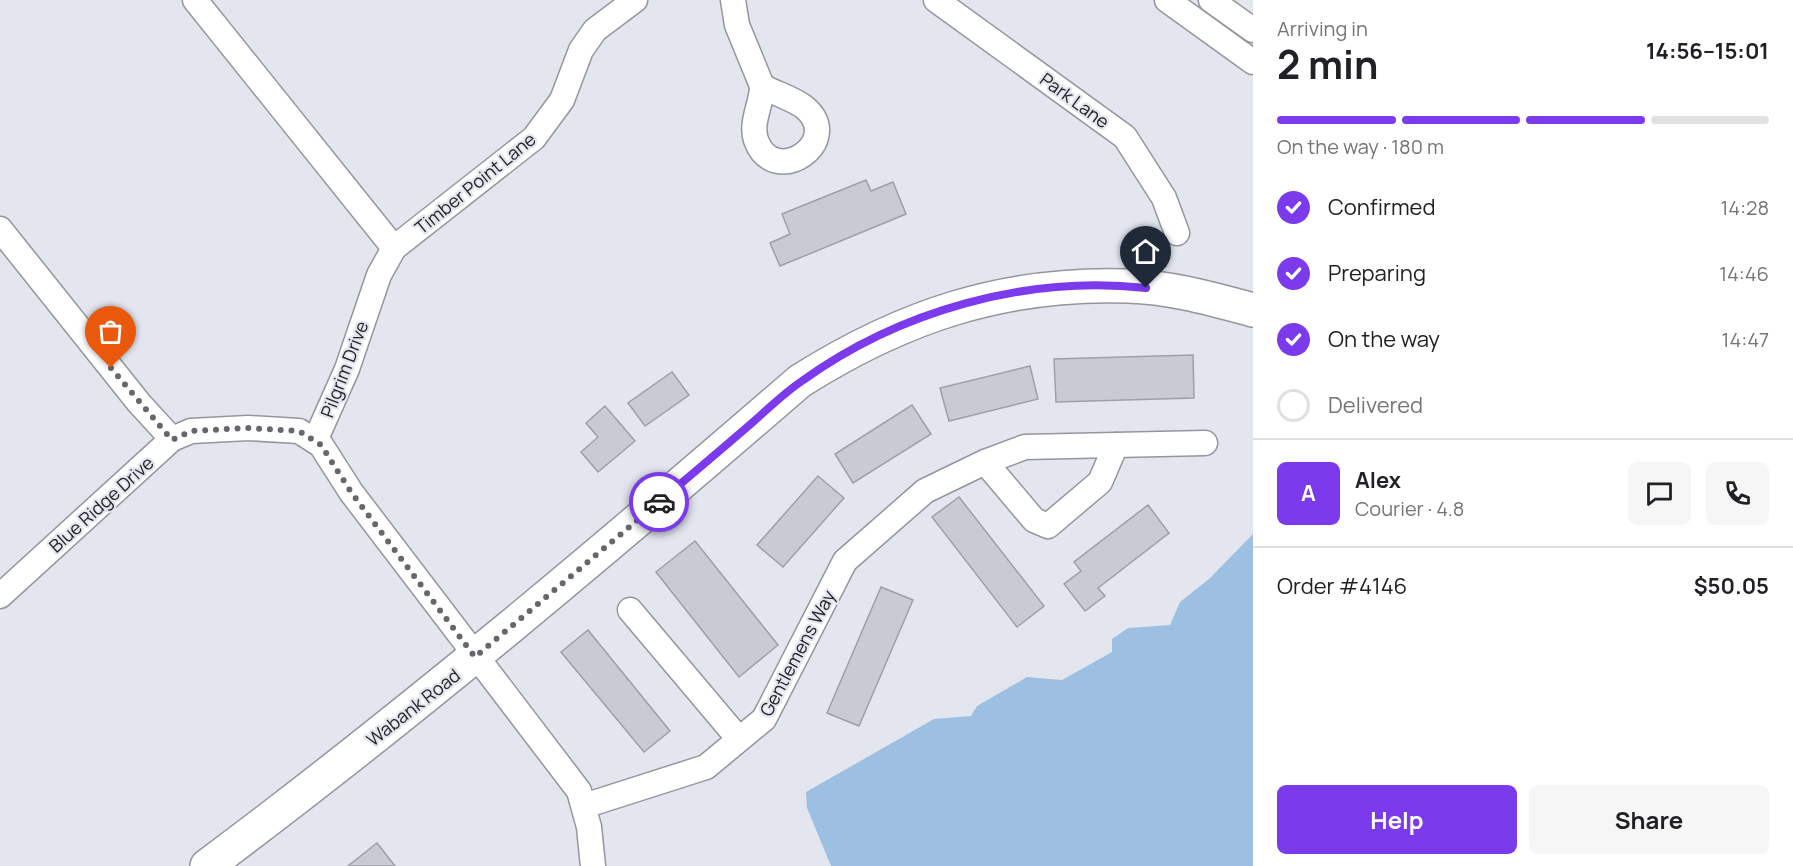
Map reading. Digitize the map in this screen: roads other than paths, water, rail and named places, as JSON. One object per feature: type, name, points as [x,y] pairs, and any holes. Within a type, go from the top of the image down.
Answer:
[{"type":"street","points":[[195,0],[394,248]]},
{"type":"street","name":"Timber Point Lane","points":[[394,248],[534,138],[562,100],[581,50],[595,30],[635,0]]},
{"type":"street","points":[[733,0],[737,25],[762,86]]},
{"type":"street","name":"Park Lane","points":[[936,0],[1125,137],[1164,198],[1177,232]]},
{"type":"street","points":[[1167,0],[1253,62]]},
{"type":"street","points":[[1211,0],[1253,30]]},
{"type":"street","points":[[0,229],[139,403],[172,440]]},
{"type":"street","name":"Pilgrim Drive","points":[[394,248],[379,275],[347,369],[315,441],[321,445],[351,492],[579,791],[584,806],[592,866]]},
{"type":"street","name":"Wabank Road","points":[[207,866],[298,798],[475,657],[800,381],[846,352],[897,327],[938,311],[994,296],[1078,287],[1128,286],[1164,290],[1253,310]]},
{"type":"street","name":"Blue Ridge Drive","points":[[0,596],[172,440],[191,431],[248,428],[299,431],[315,441]]},
{"type":"street","name":"Gentlemens Way","points":[[584,806],[706,767],[738,738],[764,719],[845,561],[925,491],[985,462],[1025,447],[1205,443]]},
{"type":"street","points":[[985,462],[1034,520],[1048,526],[1100,482],[1116,445]]},
{"type":"street","points":[[630,610],[738,738]]},
{"type":"water","points":[[1253,534],[1253,866],[831,866],[807,808],[806,792],[934,719],[971,716],[977,706],[1027,677],[1062,680],[1112,652],[1112,639],[1128,628],[1170,625],[1180,602],[1209,579]]}]
